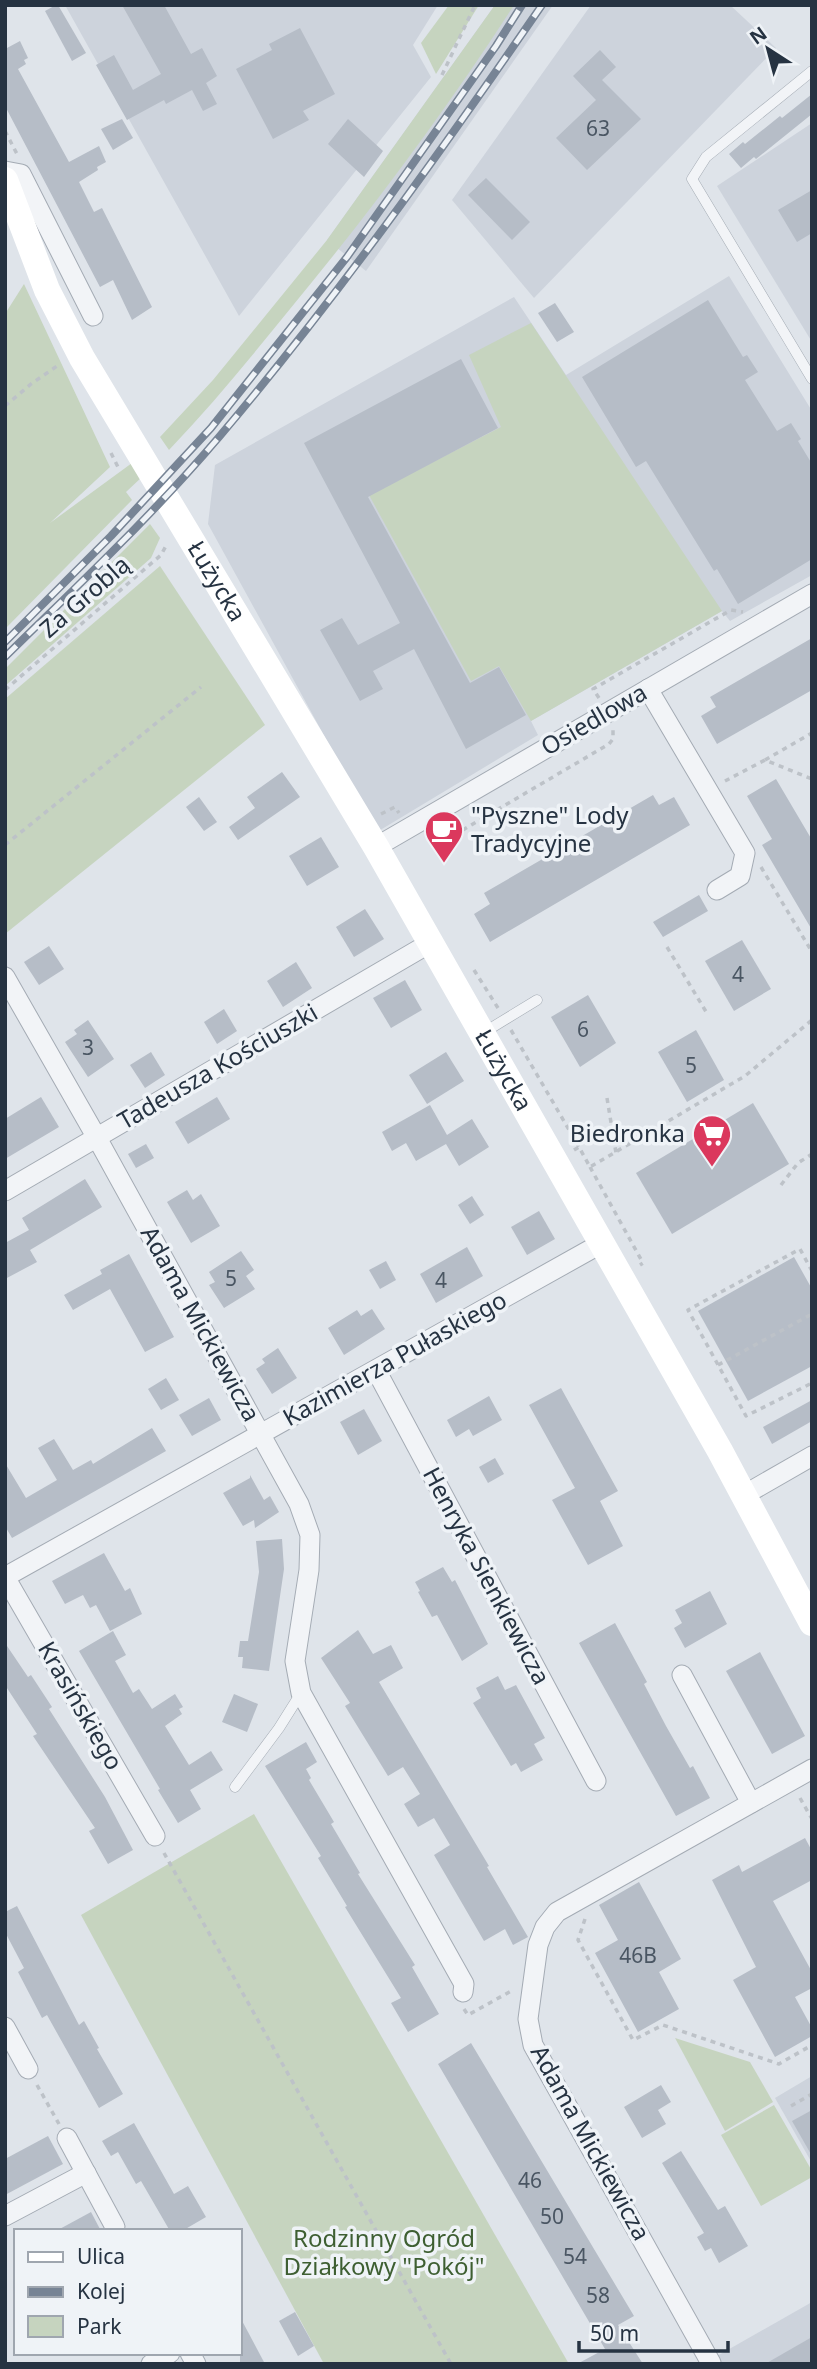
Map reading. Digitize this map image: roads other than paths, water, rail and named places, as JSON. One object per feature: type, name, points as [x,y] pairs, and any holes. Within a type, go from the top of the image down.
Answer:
[{"type":"street","points":[[5,171],[21,174],[93,316]]},
{"type":"street","name":"Łużycka","points":[[5,180],[47,290],[82,358],[376,847],[744,1495],[812,1623]]},
{"type":"street","name":"Osiedlowa","points":[[376,847],[812,594]]},
{"type":"street","points":[[648,689],[745,853],[740,876],[717,890]]},
{"type":"street","name":"Tadeusza Kościuszki","points":[[5,1191],[430,943]]},
{"type":"street","name":"Adama Mickiewicza","points":[[5,977],[299,1504],[310,1535],[309,1570],[295,1661],[301,1693],[464,1984],[463,1992]]},
{"type":"street","name":"Kazimierza Pułaskiego","points":[[5,1577],[602,1243]]},
{"type":"street","name":"Henryka Sienkiewicza","points":[[376,1370],[596,1782]]},
{"type":"street","points":[[744,1495],[812,1456]]},
{"type":"street","name":"Krasińskiego","points":[[5,1577],[155,1836]]},
{"type":"street","points":[[682,1675],[751,1804]]},
{"type":"street","name":"Adama Mickiewicza","points":[[710,2363],[533,2045],[528,2019],[538,1945],[545,1927],[557,1913],[812,1769]]},
{"type":"street","points":[[5,2026],[28,2069]]},
{"type":"street","points":[[67,2138],[116,2227]]},
{"type":"street","points":[[5,2216],[86,2173]]},
{"type":"street","points":[[151,2364],[167,2355]]},
{"type":"lane","points":[[812,71],[706,158],[692,179],[812,379]]},
{"type":"lane","points":[[482,1034],[537,1000]]},
{"type":"lane","points":[[235,1787],[279,1728],[301,1693]]},
{"type":"railway","points":[[5,642],[111,536],[211,428],[347,257],[522,5]]},
{"type":"railway","points":[[5,657],[168,494],[262,385],[386,225],[542,5]]},
{"type":"place","name":"\"Pyszne\" Lody Tradycyjne","points":[[444,864]]},
{"type":"place","name":"Biedronka","points":[[712,1168]]},
{"type":"park label","name":"Rodzinny Ogród Działkowy \"Pokój\"","points":[[384,2253]]}]
